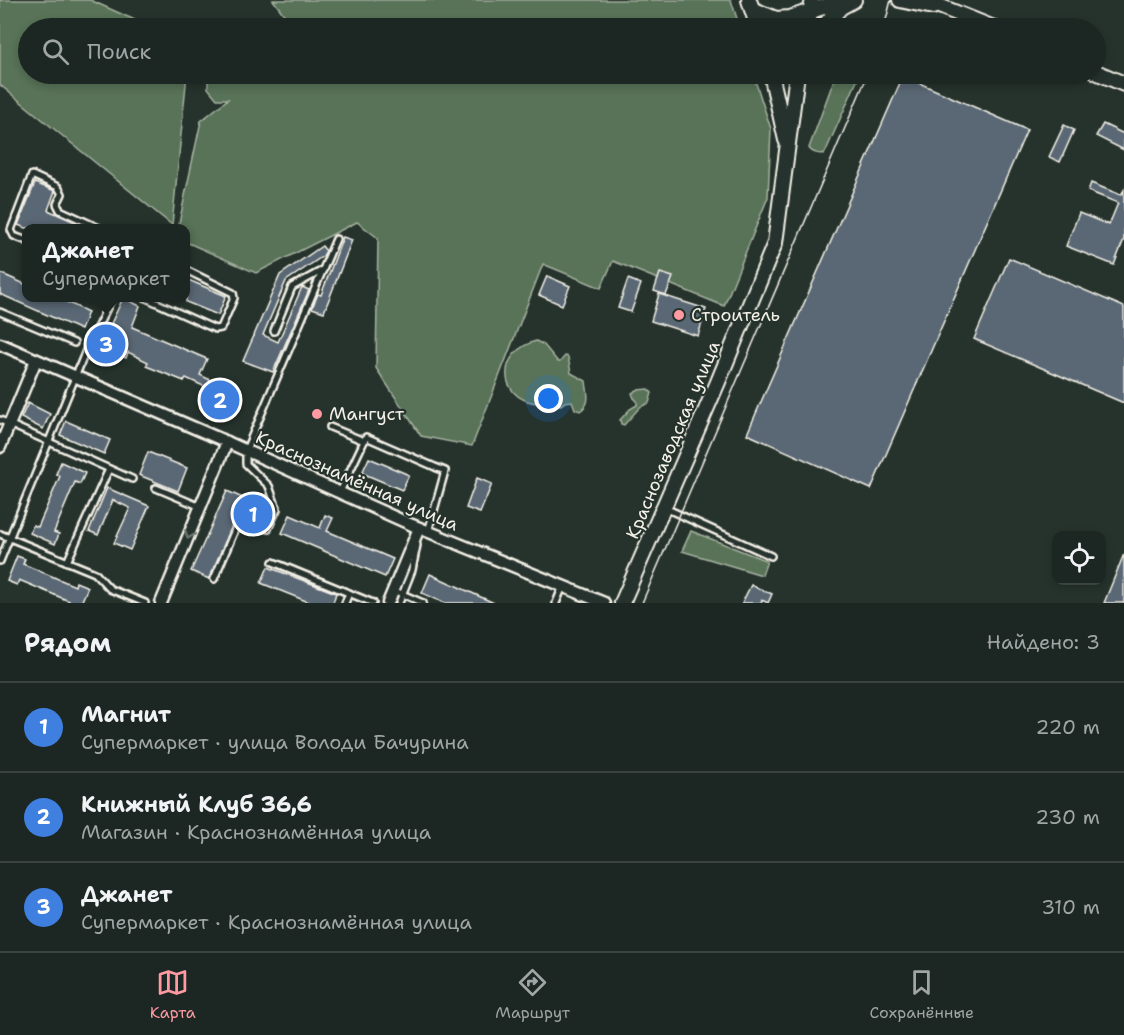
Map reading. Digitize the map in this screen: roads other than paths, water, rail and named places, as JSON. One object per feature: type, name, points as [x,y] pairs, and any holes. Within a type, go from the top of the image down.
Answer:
[{"type":"street","points":[[790,18],[812,5],[844,0]]},
{"type":"street","points":[[831,18],[841,7],[854,0]]},
{"type":"street","points":[[900,0],[950,10]]},
{"type":"street","points":[[924,0],[970,18]]},
{"type":"street","points":[[751,4],[774,18]]},
{"type":"street","points":[[1106,77],[1124,84]]},
{"type":"street","points":[[773,84],[788,151]]},
{"type":"street","points":[[795,99],[796,84]]},
{"type":"street","points":[[795,99],[800,84]]},
{"type":"street","name":"Краснозаводская улица","points":[[622,603],[718,382],[775,243],[795,99]]},
{"type":"street","name":"Краснознамённая улица","points":[[0,344],[424,530],[604,603]]},
{"type":"street","points":[[0,447],[5,422],[36,360]]},
{"type":"street","points":[[161,603],[227,442]]},
{"type":"street","points":[[388,603],[398,592],[424,530]]},
{"type":"lane","points":[[22,239],[14,236],[11,230],[32,175],[58,187],[62,194],[57,204],[60,210],[90,224]]},
{"type":"lane","points":[[214,579],[240,518],[268,529],[277,509],[269,486],[246,464],[246,450],[336,239]]},
{"type":"lane","points":[[274,331],[292,287],[323,270]]},
{"type":"lane","points":[[156,302],[215,330],[221,327],[234,298],[233,293],[190,272]]},
{"type":"lane","points":[[0,561],[75,376],[110,302]]},
{"type":"lane","points":[[0,312],[74,343]]},
{"type":"lane","points":[[5,422],[132,479]]},
{"type":"lane","points":[[330,427],[364,441]]},
{"type":"lane","points":[[340,492],[366,437],[445,471],[424,530]]},
{"type":"lane","points":[[67,562],[109,469]]},
{"type":"lane","points":[[156,488],[201,507]]},
{"type":"lane","points":[[663,508],[771,556]]},
{"type":"lane","points":[[0,534],[95,573],[110,589],[145,603]]},
{"type":"lane","points":[[273,562],[373,603]]},
{"type":"lane","points":[[556,603],[563,586]]},
{"type":"lane","points":[[399,603],[398,592],[423,603]]},
{"type":"lane","points":[[345,603],[349,593]]},
{"type":"tram line","points":[[886,18],[891,0]]},
{"type":"tram line","points":[[642,603],[864,84]]},
{"type":"place","name":"Строитель","points":[[679,315]]},
{"type":"place","name":"Джанет","points":[[106,344]]},
{"type":"place","name":"Книжный Клуб 36,6","points":[[220,400]]},
{"type":"place","name":"Мангуст","points":[[317,414]]},
{"type":"place","name":"Магнит","points":[[253,514]]}]
